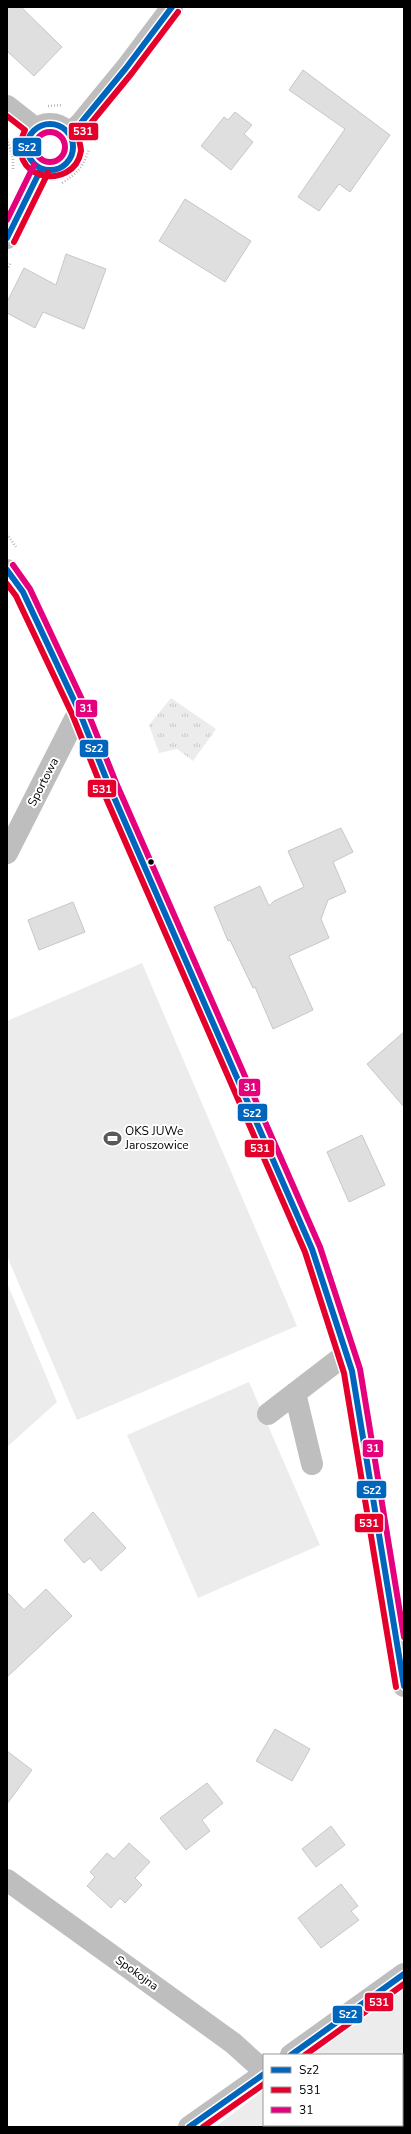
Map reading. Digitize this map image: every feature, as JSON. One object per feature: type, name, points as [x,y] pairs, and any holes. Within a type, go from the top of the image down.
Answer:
[{"type":"street","points":[[69,133],[80,124],[126,68],[172,7]]},
{"type":"street","points":[[7,106],[35,128]]},
{"type":"street","points":[[45,124],[53,124],[60,126],[69,133],[73,144],[69,160],[57,169],[41,168],[34,164],[27,152],[28,137],[35,128],[45,124]]},
{"type":"street","points":[[7,238],[41,168]]},
{"type":"street","points":[[7,570],[23,592],[79,711],[114,795],[312,1249],[352,1371],[404,1686]]},
{"type":"street","name":"Sportowa","points":[[7,853],[79,711]]},
{"type":"street","points":[[268,1414],[346,1354]]},
{"type":"street","points":[[295,1393],[312,1464]]},
{"type":"street","name":"Spokojna","points":[[7,1880],[233,2043],[263,2070]]},
{"type":"street","points":[[292,2054],[404,1974]]},
{"type":"street","points":[[189,2127],[263,2075]]},
{"type":"path","points":[[7,137],[13,158],[12,172]]},
{"type":"green space","points":[[171,698],[216,729],[193,761],[177,749],[159,753],[149,725]]},
{"type":"green space","name":"OKS JUWe Jaroszowice","points":[[142,963],[297,1326],[77,1420],[7,1256],[7,1021]]},
{"type":"green space","points":[[7,1283],[57,1402],[7,1447]]},
{"type":"green space","points":[[249,1382],[320,1545],[198,1598],[127,1435]]},
{"type":"green space","points":[[404,1983],[404,2127],[215,2127],[263,2091],[263,2126],[403,2126],[403,2054],[311,2054]]},
{"type":"building","points":[[7,7],[21,7],[62,47],[34,76],[7,51]]},
{"type":"building","points":[[303,70],[390,135],[350,192],[339,184],[319,211],[298,197],[345,129],[289,90]]},
{"type":"building","points":[[235,112],[252,125],[244,134],[253,142],[231,170],[201,146],[224,117],[228,120]]},
{"type":"building","points":[[185,199],[251,241],[225,282],[159,241]]},
{"type":"building","points":[[66,254],[106,269],[84,329],[43,312],[35,328],[7,313],[7,302],[24,268],[56,285]]},
{"type":"building","points":[[341,828],[353,852],[333,862],[346,892],[328,900],[321,919],[329,938],[289,956],[313,1010],[273,1029],[255,987],[253,988],[230,940],[228,941],[214,907],[260,886],[269,906],[274,901],[304,887],[288,851]]},
{"type":"building","points":[[73,902],[85,932],[39,950],[28,920]]},
{"type":"building","points":[[404,1032],[404,1107],[367,1064]]},
{"type":"building","points":[[362,1135],[385,1185],[349,1202],[327,1152]]},
{"type":"building","points":[[93,1512],[126,1548],[101,1571],[90,1558],[84,1563],[64,1540]]},
{"type":"building","points":[[46,1589],[72,1616],[7,1677],[7,1592],[24,1610]]},
{"type":"building","points":[[275,1729],[310,1749],[292,1781],[256,1761]]},
{"type":"building","points":[[7,1751],[32,1770],[7,1804]]},
{"type":"building","points":[[207,1783],[223,1803],[202,1820],[210,1831],[186,1850],[160,1818]]},
{"type":"building","points":[[331,1826],[345,1845],[316,1867],[302,1849]]},
{"type":"building","points":[[129,1843],[150,1862],[135,1878],[142,1885],[125,1903],[120,1898],[111,1908],[87,1886],[95,1877],[90,1872],[107,1853],[114,1859]]},
{"type":"building","points":[[341,1884],[358,1906],[351,1911],[359,1920],[321,1948],[298,1918]]},
{"type":"transit line","name":"Sz2","points":[[69,133],[80,124],[126,68],[172,7]]},
{"type":"transit line","name":"531","points":[[7,116],[25,130],[21,147],[23,160],[31,170],[42,175],[54,176],[66,172],[76,164],[81,151],[78,136],[86,129],[132,73],[178,12]]},
{"type":"transit line","name":"Sz2","points":[[55,124],[59,125],[69,134],[72,138],[73,147],[72,156],[63,166],[55,170],[45,170],[37,166],[28,156],[27,142],[31,134],[41,125],[55,124]]},
{"type":"transit line","name":"31","points":[[50,132],[61,136],[65,147],[61,158],[50,162],[39,158],[35,147],[39,136],[50,132]]},
{"type":"transit line","name":"31","points":[[7,220],[34,165]]},
{"type":"transit line","name":"Sz2","points":[[7,238],[41,169]]},
{"type":"transit line","name":"531","points":[[14,242],[48,173]]},
{"type":"transit line","name":"31","points":[[13,565],[30,589],[86,708],[117,785],[320,1247],[360,1369],[404,1637]]},
{"type":"transit line","name":"Sz2","points":[[7,570],[23,592],[79,711],[110,788],[312,1249],[352,1371],[404,1686]]},
{"type":"transit line","name":"531","points":[[7,584],[16,596],[72,714],[103,791],[305,1252],[344,1373],[396,1687]]},
{"type":"transit line","name":"Sz2","points":[[292,2054],[404,1974]]},
{"type":"transit line","name":"531","points":[[306,2054],[404,1984]]},
{"type":"transit line","name":"Sz2","points":[[189,2127],[263,2075]]},
{"type":"transit line","name":"531","points":[[203,2127],[263,2085]]},
{"type":"place","name":"OKS JUWe Jaroszowice","points":[[112,1138]]}]
